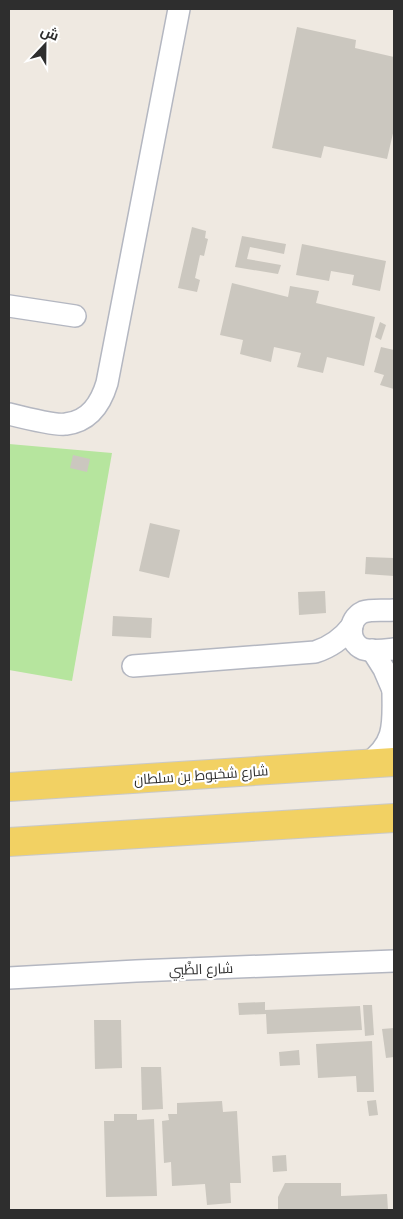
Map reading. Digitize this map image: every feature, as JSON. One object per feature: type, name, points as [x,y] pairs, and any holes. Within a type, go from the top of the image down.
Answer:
[{"type":"main road","name":"شارع شخبوط بن سلطان","points":[[9,787],[381,763]]},
{"type":"main road","points":[[9,842],[394,818]]},
{"type":"street","points":[[9,414],[65,425],[81,420],[94,410],[103,398],[179,9]]},
{"type":"street","points":[[9,306],[75,316]]},
{"type":"street","points":[[133,666],[316,652],[332,646],[345,635],[356,617],[361,613],[394,610]]},
{"type":"street","points":[[352,626],[352,635],[384,669],[393,687],[394,729],[380,755],[381,763]]},
{"type":"street","points":[[304,653],[327,657],[347,654],[365,648],[394,649]]},
{"type":"street","name":"شارع الظَّبِي","points":[[9,978],[394,961]]},
{"type":"green space","points":[[9,444],[112,453],[72,681],[9,670]]},
{"type":"building","points":[[297,27],[356,40],[355,48],[394,57],[394,129],[387,159],[324,146],[321,158],[272,148]]},
{"type":"building","points":[[192,227],[206,231],[205,238],[208,239],[204,256],[200,255],[195,278],[200,280],[197,292],[178,288]]},
{"type":"building","points":[[242,236],[286,244],[284,254],[250,247],[247,259],[281,265],[278,274],[235,267]]},
{"type":"building","points":[[302,244],[386,261],[380,291],[352,285],[354,275],[331,271],[329,281],[296,275]]},
{"type":"building","points":[[232,283],[288,297],[290,286],[319,291],[316,303],[375,317],[364,366],[327,357],[323,373],[297,367],[301,353],[274,347],[271,362],[240,354],[243,340],[220,335]]},
{"type":"building","points":[[380,322],[386,325],[381,340],[375,337]]},
{"type":"building","points":[[381,347],[394,350],[394,389],[380,385],[384,375],[374,372]]},
{"type":"building","points":[[73,455],[90,459],[87,472],[70,468]]},
{"type":"building","points":[[150,523],[180,530],[169,578],[139,571]]},
{"type":"building","points":[[366,557],[394,558],[394,576],[365,574]]},
{"type":"building","points":[[325,591],[326,613],[299,615],[298,592]]},
{"type":"building","points":[[113,616],[152,618],[151,638],[112,636]]},
{"type":"building","points":[[265,1002],[265,1010],[360,1006],[362,1030],[267,1034],[266,1014],[239,1015],[238,1003]]},
{"type":"building","points":[[363,1005],[372,1005],[374,1035],[365,1036]]},
{"type":"building","points":[[94,1020],[121,1020],[122,1068],[95,1069]]},
{"type":"building","points":[[394,1028],[394,1057],[386,1058],[382,1029]]},
{"type":"building","points":[[372,1041],[374,1092],[357,1092],[356,1076],[318,1078],[316,1044]]},
{"type":"building","points":[[299,1050],[300,1065],[280,1066],[279,1052]]},
{"type":"building","points":[[141,1067],[161,1067],[163,1109],[142,1110]]},
{"type":"building","points":[[376,1100],[378,1115],[369,1116],[367,1101]]},
{"type":"building","points":[[222,1101],[223,1112],[237,1111],[241,1183],[230,1183],[231,1203],[207,1205],[205,1184],[172,1186],[171,1162],[164,1163],[162,1121],[169,1120],[168,1114],[177,1114],[177,1103]]},
{"type":"building","points":[[114,1114],[137,1114],[137,1120],[154,1119],[157,1196],[106,1197],[104,1121],[114,1121]]},
{"type":"building","points":[[286,1155],[287,1171],[273,1172],[272,1156]]},
{"type":"building","points":[[285,1183],[341,1183],[341,1196],[387,1194],[388,1210],[278,1210],[278,1197]]}]
